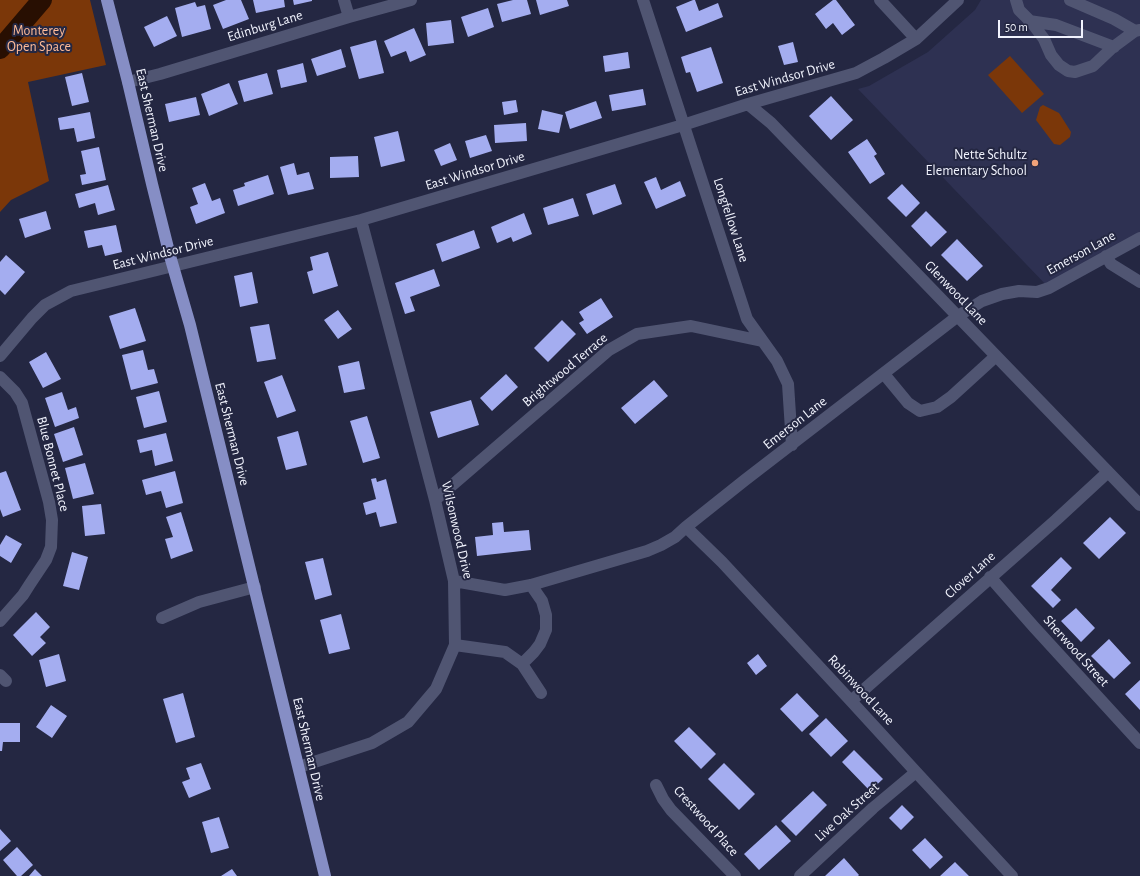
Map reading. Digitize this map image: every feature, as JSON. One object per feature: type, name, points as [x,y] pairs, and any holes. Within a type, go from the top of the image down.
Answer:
[{"type":"main road","name":"East Sherman Drive","points":[[107,0],[172,266],[190,325],[325,876]]},
{"type":"street","points":[[344,0],[349,17]]},
{"type":"street","name":"Edinburg Lane","points":[[128,82],[160,74],[349,17],[411,0]]},
{"type":"street","name":"Longfellow Lane","points":[[643,0],[747,319],[777,360],[788,384],[792,445]]},
{"type":"street","points":[[880,0],[916,39]]},
{"type":"street","name":"East Windsor Drive","points":[[0,356],[45,305],[71,291],[361,220],[856,72],[884,58],[916,39],[958,0]]},
{"type":"street","points":[[1016,0],[1019,10],[1044,39],[1051,55],[1059,65],[1068,71],[1076,72],[1093,66],[1114,47],[1138,30]]},
{"type":"street","points":[[1070,0],[1138,30]]},
{"type":"street","points":[[1030,21],[1056,25],[1114,47]]},
{"type":"street","name":"Glenwood Lane","points":[[748,104],[771,123],[1140,505]]},
{"type":"street","name":"Wilsonwood Drive","points":[[299,767],[372,743],[408,722],[436,689],[455,645],[454,581],[435,500],[361,220]]},
{"type":"street","name":"Emerson Lane","points":[[454,581],[505,590],[531,585],[647,551],[661,545],[675,537],[813,427],[958,316],[982,301],[1002,294],[1019,291],[1037,292],[1049,288],[1140,238]]},
{"type":"street","points":[[1106,256],[1111,264],[1140,282]]},
{"type":"street","name":"Brightwood Terrace","points":[[435,500],[609,350],[637,334],[691,326],[762,341]]},
{"type":"street","points":[[884,374],[908,403],[920,411],[937,407],[951,397],[996,356]]},
{"type":"street","name":"Blue Bonnet Place","points":[[0,377],[15,392],[22,403],[49,502],[52,520],[51,547],[46,560],[23,595],[0,621]]},
{"type":"street","name":"Clover Lane","points":[[851,701],[1056,520],[1108,472]]},
{"type":"street","name":"Robinwood Lane","points":[[686,527],[722,562],[1012,876]]},
{"type":"street","name":"Sherwood Street","points":[[990,577],[1140,744]]},
{"type":"street","points":[[522,664],[540,644],[546,630],[546,614],[542,601],[531,585]]},
{"type":"street","points":[[162,618],[199,602],[255,588]]},
{"type":"street","points":[[455,645],[505,652],[522,664],[541,693]]},
{"type":"street","name":"Live Oak Street","points":[[800,876],[873,808],[916,772]]},
{"type":"street","name":"Crestwood Place","points":[[656,785],[663,799],[671,810],[735,876]]},
{"type":"shaded area","name":"Nette Schultz Elementary School","points":[[981,0],[1140,0],[1140,238],[1049,288],[858,89],[869,86],[928,52],[975,10]]},
{"type":"green space","name":"Monterey Open Space","points":[[0,0],[90,0],[106,65],[28,82],[49,181],[11,200],[0,212]]},
{"type":"green space","points":[[1010,56],[1044,94],[1022,113],[988,75]]},
{"type":"green space","points":[[1043,105],[1059,113],[1071,132],[1070,137],[1060,145],[1054,144],[1036,120],[1040,107]]},
{"type":"building","points":[[226,0],[241,0],[249,19],[223,29],[213,5]]},
{"type":"building","points":[[253,0],[284,0],[285,7],[256,13]]},
{"type":"building","points":[[293,0],[312,0],[312,1],[294,5]]},
{"type":"building","points":[[513,0],[527,0],[531,14],[502,22],[497,4]]},
{"type":"building","points":[[536,0],[567,0],[569,6],[540,15]]},
{"type":"building","points":[[695,0],[699,11],[718,3],[723,17],[686,32],[676,7]]},
{"type":"building","points":[[833,0],[836,0],[855,25],[842,35],[833,23],[826,29],[815,14]]},
{"type":"building","points":[[195,2],[197,7],[205,5],[211,29],[182,37],[175,8]]},
{"type":"building","points":[[488,8],[494,27],[468,37],[461,17]]},
{"type":"building","points":[[167,16],[177,36],[154,47],[144,27]]},
{"type":"building","points":[[451,20],[454,43],[428,46],[426,23]]},
{"type":"building","points":[[414,28],[426,55],[410,62],[406,51],[391,57],[384,41]]},
{"type":"building","points":[[376,40],[384,73],[359,79],[350,47]]},
{"type":"building","points":[[793,42],[798,62],[784,65],[778,46]]},
{"type":"building","points":[[711,47],[723,83],[697,92],[690,72],[686,73],[681,57]]},
{"type":"building","points":[[341,49],[346,67],[317,76],[311,59]]},
{"type":"building","points":[[628,52],[630,68],[605,72],[603,56]]},
{"type":"building","points":[[303,63],[307,82],[281,88],[277,70]]},
{"type":"building","points":[[82,73],[89,102],[72,106],[65,77]]},
{"type":"building","points":[[267,73],[273,94],[244,102],[238,81]]},
{"type":"building","points":[[229,83],[238,104],[209,116],[201,94]]},
{"type":"building","points":[[643,89],[646,105],[612,111],[609,95]]},
{"type":"building","points":[[831,96],[853,120],[831,140],[809,116]]},
{"type":"building","points":[[196,97],[200,115],[169,122],[165,104]]},
{"type":"building","points":[[516,100],[518,112],[504,115],[502,102]]},
{"type":"building","points":[[596,101],[602,118],[570,129],[565,112]]},
{"type":"building","points":[[542,110],[563,115],[559,133],[538,129]]},
{"type":"building","points":[[90,112],[95,138],[77,142],[74,128],[60,130],[58,118]]},
{"type":"building","points":[[526,123],[527,141],[495,143],[494,125]]},
{"type":"building","points":[[398,131],[405,161],[381,167],[374,137]]},
{"type":"building","points":[[486,135],[492,151],[470,158],[465,141]]},
{"type":"building","points":[[867,139],[877,154],[874,156],[885,174],[870,184],[848,152]]},
{"type":"building","points":[[450,143],[457,160],[441,166],[434,150]]},
{"type":"building","points":[[99,147],[106,180],[82,185],[80,175],[86,174],[81,151]]},
{"type":"building","points":[[358,156],[359,177],[330,178],[330,157]]},
{"type":"building","points":[[294,163],[297,175],[309,172],[314,189],[288,195],[280,167]]},
{"type":"building","points":[[268,175],[274,194],[238,206],[233,190],[245,186],[244,183]]},
{"type":"building","points":[[656,177],[661,190],[680,181],[686,196],[656,209],[644,182]]},
{"type":"building","points":[[205,183],[212,201],[220,198],[225,213],[196,224],[190,207],[198,204],[192,188]]},
{"type":"building","points":[[615,184],[622,204],[593,215],[586,194]]},
{"type":"building","points":[[902,184],[920,203],[906,217],[887,198]]},
{"type":"building","points":[[108,185],[115,210],[98,215],[95,203],[79,208],[75,194]]},
{"type":"building","points":[[573,198],[579,216],[548,225],[543,208]]},
{"type":"building","points":[[46,211],[51,229],[25,238],[19,219]]},
{"type":"building","points":[[926,211],[947,232],[931,247],[911,226]]},
{"type":"building","points":[[524,213],[532,234],[513,242],[511,237],[497,243],[491,227]]},
{"type":"building","points":[[116,225],[122,252],[105,256],[102,245],[88,248],[84,231]]},
{"type":"building","points":[[474,230],[480,248],[442,262],[436,244]]},
{"type":"building","points":[[957,239],[983,266],[967,281],[941,255]]},
{"type":"building","points":[[328,252],[338,286],[313,294],[307,272],[313,270],[310,257]]},
{"type":"building","points":[[6,255],[25,272],[5,295],[0,290],[0,262]]},
{"type":"building","points":[[434,269],[440,286],[410,297],[415,311],[405,314],[395,283]]},
{"type":"building","points":[[252,272],[258,303],[240,307],[234,276]]},
{"type":"building","points":[[601,298],[613,317],[587,334],[579,323],[584,320],[579,312]]},
{"type":"building","points":[[135,308],[146,341],[120,349],[109,316]]},
{"type":"building","points":[[338,310],[352,329],[338,339],[324,320]]},
{"type":"building","points":[[562,320],[576,334],[548,362],[534,348]]},
{"type":"building","points":[[269,324],[276,359],[257,362],[250,327]]},
{"type":"building","points":[[143,350],[148,370],[154,369],[158,383],[131,390],[122,355]]},
{"type":"building","points":[[46,352],[61,379],[43,388],[29,362]]},
{"type":"building","points":[[359,361],[365,389],[344,393],[338,366]]},
{"type":"building","points":[[506,374],[518,387],[492,411],[480,398]]},
{"type":"building","points":[[282,375],[296,411],[277,418],[264,382]]},
{"type":"building","points":[[654,380],[668,396],[635,424],[621,408]]},
{"type":"building","points":[[159,391],[167,422],[144,428],[136,397]]},
{"type":"building","points":[[62,392],[68,410],[76,407],[79,418],[55,427],[45,398]]},
{"type":"building","points":[[471,400],[479,425],[438,438],[430,412]]},
{"type":"building","points":[[367,416],[380,458],[363,463],[350,421]]},
{"type":"building","points":[[74,427],[83,455],[63,462],[54,434]]},
{"type":"building","points":[[298,431],[307,465],[286,470],[277,437]]},
{"type":"building","points":[[166,433],[173,461],[155,466],[152,450],[140,453],[137,440]]},
{"type":"building","points":[[85,463],[94,494],[73,499],[65,468]]},
{"type":"building","points":[[6,471],[21,510],[3,517],[0,509],[0,473]]},
{"type":"building","points":[[175,471],[183,503],[166,508],[161,491],[146,495],[142,480]]},
{"type":"building","points":[[376,478],[377,482],[386,479],[397,523],[380,527],[376,512],[366,515],[363,503],[376,499],[371,479]]},
{"type":"building","points":[[101,504],[105,534],[85,536],[82,506]]},
{"type":"building","points":[[181,512],[193,551],[171,559],[165,539],[173,537],[166,517]]},
{"type":"building","points":[[1110,517],[1126,533],[1099,559],[1083,543]]},
{"type":"building","points":[[503,522],[504,532],[529,530],[531,550],[477,556],[475,537],[493,535],[492,523]]},
{"type":"building","points":[[6,535],[22,544],[11,563],[0,556],[0,545]]},
{"type":"building","points":[[72,552],[88,557],[79,590],[63,586]]},
{"type":"building","points":[[1061,557],[1072,568],[1051,590],[1061,600],[1053,608],[1031,586]]},
{"type":"building","points":[[323,558],[332,595],[315,600],[305,562]]},
{"type":"building","points":[[1076,608],[1095,628],[1081,642],[1061,621]]},
{"type":"building","points":[[36,612],[50,627],[40,637],[46,643],[32,656],[13,635]]},
{"type":"building","points":[[341,614],[350,649],[329,654],[320,620]]},
{"type":"building","points":[[1109,639],[1131,663],[1114,679],[1091,656]]},
{"type":"building","points":[[59,654],[66,681],[46,687],[39,660]]},
{"type":"building","points":[[758,654],[767,666],[756,675],[747,663]]},
{"type":"building","points":[[1140,680],[1140,710],[1125,694]]},
{"type":"building","points":[[183,693],[195,737],[176,743],[163,699]]},
{"type":"building","points":[[797,693],[819,716],[802,732],[780,709]]},
{"type":"building","points":[[51,705],[67,716],[52,738],[36,727]]},
{"type":"building","points":[[826,718],[848,741],[831,757],[809,734]]},
{"type":"building","points":[[0,723],[20,723],[20,742],[3,742],[2,751],[0,751]]},
{"type":"building","points":[[689,727],[716,754],[701,769],[674,741]]},
{"type":"building","points":[[854,750],[883,779],[870,791],[842,762]]},
{"type":"building","points":[[201,763],[211,789],[189,798],[182,782],[190,779],[186,768]]},
{"type":"building","points":[[724,763],[755,794],[739,810],[708,779]]},
{"type":"building","points":[[813,791],[827,805],[796,836],[781,821]]},
{"type":"building","points":[[902,805],[914,817],[901,830],[889,818]]},
{"type":"building","points":[[219,817],[229,848],[211,853],[202,822]]},
{"type":"building","points":[[776,825],[791,841],[759,870],[744,854]]},
{"type":"building","points":[[0,829],[11,841],[0,851]]},
{"type":"building","points":[[925,838],[943,857],[930,869],[912,850]]},
{"type":"building","points":[[17,847],[33,865],[21,876],[17,876],[3,860]]},
{"type":"building","points":[[844,858],[859,875],[858,876],[825,876]]},
{"type":"building","points":[[955,862],[969,876],[940,876]]},
{"type":"building","points":[[35,869],[42,876],[29,876]]},
{"type":"building","points":[[232,869],[237,876],[221,876]]},
{"type":"waterway","points":[[0,49],[42,0]]},
{"type":"place","name":"Nette Schultz Elementary School","points":[[1035,163]]}]
